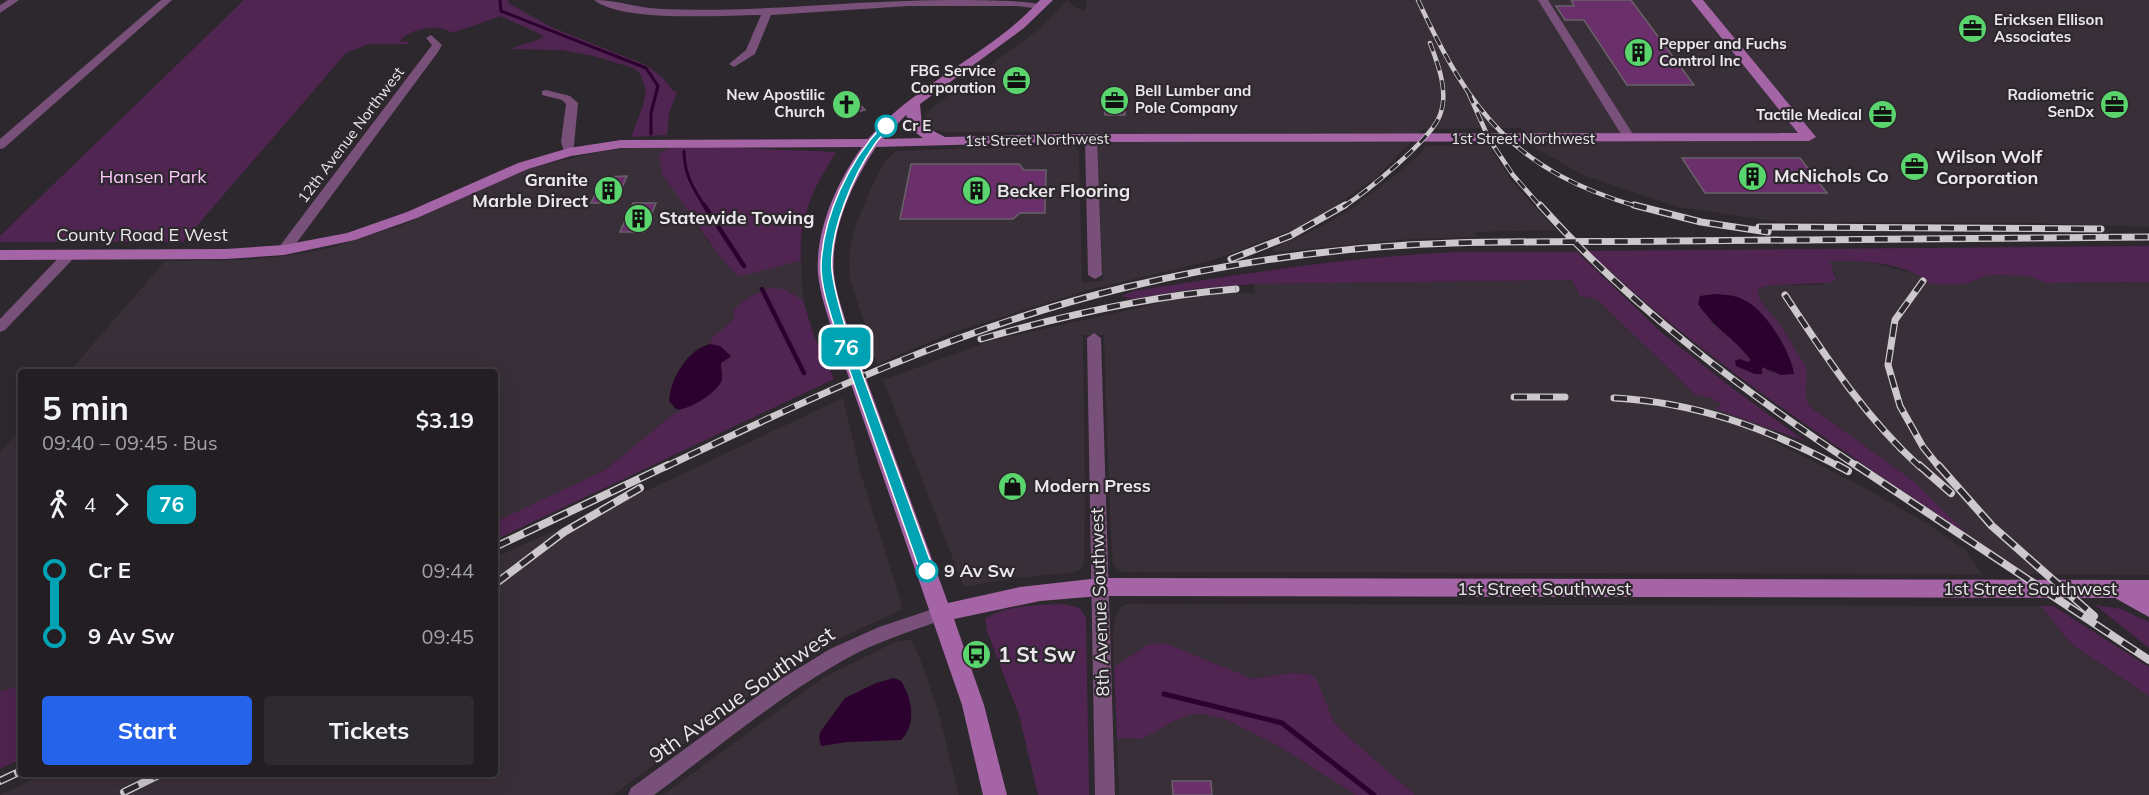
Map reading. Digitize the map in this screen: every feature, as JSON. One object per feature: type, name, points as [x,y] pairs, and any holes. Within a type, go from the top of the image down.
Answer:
[{"type":"street","points":[[0,10],[14,0]]},
{"type":"street","points":[[0,145],[166,0]]},
{"type":"street","points":[[599,0],[641,11],[767,12],[805,11],[878,2],[1044,3]]},
{"type":"street","points":[[1543,0],[1630,139]]},
{"type":"street","name":"1st Street Northwest","points":[[284,250],[317,245],[382,227],[497,176],[569,152],[650,143],[1809,137],[1697,0]]},
{"type":"street","points":[[995,795],[973,705],[854,366],[831,296],[826,268],[829,239],[835,216],[843,195],[871,143],[913,102],[1005,37],[1044,3]]},
{"type":"street","points":[[734,64],[751,52],[767,12]]},
{"type":"street","name":"12th Avenue Northwest","points":[[284,250],[434,50],[437,45],[431,39]]},
{"type":"street","points":[[546,93],[566,98],[572,103],[567,142],[569,152]]},
{"type":"street","points":[[913,102],[911,121],[915,128],[944,141]]},
{"type":"street","points":[[1091,139],[1095,275]]},
{"type":"street","name":"County Road E West","points":[[0,255],[226,254],[284,250]]},
{"type":"street","points":[[0,327],[69,255]]},
{"type":"street","name":"8th Avenue Southwest","points":[[1094,338],[1105,795]]},
{"type":"street","name":"1st Street Southwest","points":[[942,613],[1016,594],[1100,587],[2149,589]]},
{"type":"street","points":[[2120,589],[2149,608]]},
{"type":"street","name":"9th Avenue Southwest","points":[[638,795],[788,685],[836,655],[885,632],[942,613]]},
{"type":"shaded area","points":[[1068,0],[1072,6],[1085,11],[1087,0],[2149,0],[2149,227],[2031,223],[1780,222],[1678,207],[1583,175],[1532,146],[1521,128],[1423,129],[1376,178],[1308,224],[1214,260],[1092,289],[953,332],[877,364],[850,278],[849,255],[855,228],[870,190],[885,161],[896,151],[1066,145],[1076,147],[1079,151],[1082,282],[1103,281],[1097,151],[1099,147],[1088,132],[945,132],[932,130],[924,121],[925,115],[932,108],[1034,33]]},
{"type":"shaded area","points":[[1425,146],[1489,146],[1510,179],[1556,230],[1474,232],[1477,237],[1410,239],[1275,252],[1272,249],[1348,211],[1402,170],[1423,151]]},
{"type":"shaded area","points":[[631,148],[668,148],[662,152],[690,217],[720,257],[738,276],[801,260],[803,300],[784,289],[735,319],[713,337],[710,344],[696,349],[687,358],[676,377],[676,409],[680,410],[605,470],[498,521],[498,369],[72,369],[165,261],[250,260],[300,254],[337,246],[405,224],[531,168],[598,152]]},
{"type":"shaded area","points":[[1863,260],[1922,276],[1966,284],[1989,275],[2029,276],[2046,283],[2149,282],[2149,575],[2023,574],[1967,534],[1912,480],[1809,406],[1804,395],[1807,375],[1779,323],[1759,299],[1758,290],[1772,285],[1821,285],[1836,275],[1829,261]]},
{"type":"shaded area","points":[[1572,280],[1580,296],[1597,299],[1694,394],[1711,398],[1722,405],[1716,409],[1775,430],[1771,440],[1865,488],[1931,526],[1965,550],[1982,574],[1121,572],[1113,564],[1104,335],[1083,335],[1084,564],[1081,569],[1071,573],[1013,578],[964,587],[883,380],[990,341],[1172,300],[1213,294],[1255,293],[1254,284]]},
{"type":"shaded area","points":[[1716,294],[1741,298],[1760,312],[1776,332],[1788,354],[1794,374],[1781,375],[1762,367],[1762,374],[1755,374],[1736,366],[1735,361],[1739,359],[1748,362],[1751,360],[1698,304],[1700,296]]},
{"type":"shaded area","points":[[710,344],[720,346],[731,356],[721,363],[721,382],[701,401],[676,409],[669,401],[677,374],[694,352]]},
{"type":"shaded area","points":[[843,398],[861,474],[902,606],[901,610],[799,659],[613,795],[0,795],[37,777],[498,777],[498,556],[657,486]]},
{"type":"shaded area","points":[[18,431],[18,686],[0,692],[0,452]]},
{"type":"shaded area","points":[[1126,604],[2041,606],[2071,644],[2149,696],[2149,795],[1415,795],[1342,731],[1333,720],[1316,679],[1308,674],[1291,673],[1253,679],[1167,644],[1157,643],[1147,645],[1114,667],[1113,633],[1116,616],[1120,607]]},
{"type":"shaded area","points":[[898,641],[912,641],[922,664],[940,718],[959,795],[663,795],[824,677]]},
{"type":"shaded area","points":[[894,678],[901,681],[905,688],[911,711],[909,726],[901,740],[847,742],[821,746],[819,737],[821,731],[845,698],[876,683]]},
{"type":"shaded area","points":[[1202,714],[1225,719],[1278,746],[1356,795],[1119,795],[1117,738],[1142,739],[1174,721],[1189,715]]},
{"type":"green space","name":"Hansen Park","points":[[244,0],[509,0],[508,3],[551,27],[646,65],[662,77],[673,91],[677,92],[669,114],[667,135],[631,137],[646,91],[640,73],[633,68],[594,56],[561,50],[509,49],[544,36],[501,16],[452,33],[440,28],[425,28],[410,33],[400,41],[409,44],[369,44],[346,53],[183,242],[0,242],[0,236]]},
{"type":"green space","points":[[712,147],[836,152],[809,203],[802,230],[801,260],[739,277],[720,257],[662,174],[659,155],[668,148]]},
{"type":"green space","points":[[2149,246],[2149,282],[2046,283],[2029,276],[1989,275],[1966,284],[1930,284],[1909,271],[1883,264],[1830,261],[1836,280],[1829,283],[1772,285],[1758,289],[1759,299],[1779,323],[1806,367],[1806,395],[1809,406],[1912,480],[1967,534],[1820,435],[1724,365],[1677,329],[1588,251]],"holes":[[[1728,295],[1780,337],[1793,367],[1771,372],[1762,367],[1755,374],[1736,366],[1739,359],[1749,362],[1751,360],[1735,342],[1712,323],[1700,297]]]},
{"type":"green space","points":[[1457,252],[1577,252],[1662,333],[1805,441],[1715,409],[1722,405],[1711,398],[1694,394],[1597,299],[1580,296],[1572,280],[1254,284],[1194,289],[1132,299],[1122,296],[1133,291],[1294,267]]},
{"type":"green space","points":[[766,289],[784,289],[803,300],[814,336],[834,379],[498,539],[498,521],[605,470],[672,415],[717,388],[722,376],[721,363],[730,358],[720,346],[710,344],[713,337],[734,319],[734,309],[738,305]]},
{"type":"green space","points":[[1063,604],[1080,608],[1086,618],[1089,795],[1038,795],[1019,715],[987,631],[985,619],[1012,608]]},
{"type":"green space","points":[[2095,605],[2121,609],[2149,622],[2149,648]]},
{"type":"green space","points":[[2041,606],[2053,606],[2149,667],[2149,696],[2071,644]]},
{"type":"green space","points":[[1167,644],[1253,679],[1291,673],[1308,674],[1316,678],[1333,720],[1342,731],[1415,795],[1356,795],[1278,746],[1225,719],[1202,714],[1189,715],[1174,721],[1142,739],[1117,738],[1114,667],[1147,645]]},
{"type":"green space","points":[[18,686],[18,760],[0,769],[0,692]]},
{"type":"building","name":"Pepper and Fuchs Comtrol Inc","points":[[1571,0],[1631,0],[1694,85],[1627,85],[1584,20],[1565,20],[1556,6],[1574,6]]},
{"type":"building","name":"New Apostilic Church","points":[[850,93],[865,110],[848,114],[834,98]]},
{"type":"building","points":[[1104,94],[1123,94],[1125,115],[1105,115]]},
{"type":"building","name":"McNichols Co","points":[[1682,158],[1800,158],[1827,193],[1705,193]]},
{"type":"building","name":"Becker Flooring","points":[[911,164],[1019,164],[1024,170],[1046,170],[1045,213],[1020,213],[1013,219],[900,219]]},
{"type":"building","name":"Granite Marble Direct","points":[[627,176],[615,203],[591,203],[604,177]]},
{"type":"building","name":"Statewide Towing","points":[[633,203],[656,203],[644,232],[620,232]]},
{"type":"building","points":[[1172,781],[1211,781],[1212,795],[1173,795]]},
{"type":"waterway","points":[[500,0],[501,11],[646,68],[658,86],[651,113],[651,134]]},
{"type":"waterway","points":[[684,151],[687,174],[705,207]]},
{"type":"waterway","points":[[704,205],[744,266]]},
{"type":"waterway","points":[[762,289],[804,373]]},
{"type":"waterway","points":[[1164,694],[1282,723],[1374,795]]},
{"type":"railway","points":[[1418,0],[1457,75],[1478,106],[1502,132],[1528,155],[1559,175],[1596,192],[1639,207]]},
{"type":"railway","points":[[1343,207],[1367,190],[1411,151],[1434,126],[1440,115],[1443,88],[1430,43]]},
{"type":"railway","points":[[1469,94],[1489,139],[1513,175],[1541,207]]},
{"type":"railway","points":[[1231,259],[1290,236],[1345,205]]},
{"type":"railway","points":[[1540,205],[1574,241]]},
{"type":"railway","points":[[1634,205],[1701,222],[1768,232]]},
{"type":"railway","points":[[1759,227],[2101,229]]},
{"type":"railway","points":[[1574,241],[2149,237]]},
{"type":"railway","points":[[665,467],[834,389],[949,342],[1007,321],[1127,287],[1207,270],[1330,252],[1453,243],[1574,241]]},
{"type":"railway","points":[[1574,241],[1612,279],[1690,346],[1731,378],[1858,467]]},
{"type":"railway","points":[[1923,281],[1895,320],[1888,365],[1900,406],[1923,447],[1939,467]]},
{"type":"railway","points":[[981,339],[1107,308],[1171,296],[1236,289]]},
{"type":"railway","points":[[1785,295],[1864,407],[1881,428],[1920,467]]},
{"type":"railway","points":[[1514,397],[1565,397]]},
{"type":"railway","points":[[1614,398],[1674,405],[1731,420],[1786,441],[1840,467]]},
{"type":"railway","points":[[498,546],[668,465]]},
{"type":"railway","points":[[1837,465],[1848,471]]},
{"type":"railway","points":[[1856,465],[2149,660]]},
{"type":"railway","points":[[1919,465],[1951,493]]},
{"type":"railway","points":[[1938,465],[1992,526],[2094,616]]},
{"type":"railway","points":[[498,582],[564,532],[640,488]]},
{"type":"railway","points":[[0,781],[18,772]]},
{"type":"railway","points":[[124,792],[155,777]]},
{"type":"bus line","name":"76","points":[[886,126],[871,143],[843,195],[829,239],[826,268],[840,329],[927,571]]},
{"type":"place","name":"Ericksen Ellison Associates","points":[[1973,29]]},
{"type":"place","name":"Pepper and Fuchs Comtrol Inc","points":[[1638,53]]},
{"type":"place","name":"FBG Service Corporation","points":[[1017,80]]},
{"type":"place","name":"Bell Lumber and Pole Company","points":[[1114,100]]},
{"type":"place","name":"New Apostilic Church","points":[[846,104]]},
{"type":"place","name":"Radiometric SenDx","points":[[2115,104]]},
{"type":"place","name":"Tactile Medical","points":[[1883,115]]},
{"type":"place","name":"Cr E","points":[[886,126]]},
{"type":"place","name":"Wilson Wolf Corporation","points":[[1915,167]]},
{"type":"place","name":"McNichols Co","points":[[1753,176]]},
{"type":"place","name":"Granite Marble Direct","points":[[609,190]]},
{"type":"place","name":"Becker Flooring","points":[[976,191]]},
{"type":"place","name":"Statewide Towing","points":[[638,218]]},
{"type":"place","name":"Modern Press","points":[[1013,486]]},
{"type":"place","name":"9 Av Sw","points":[[927,571]]},
{"type":"place","name":"1 St Sw","points":[[977,655]]}]
